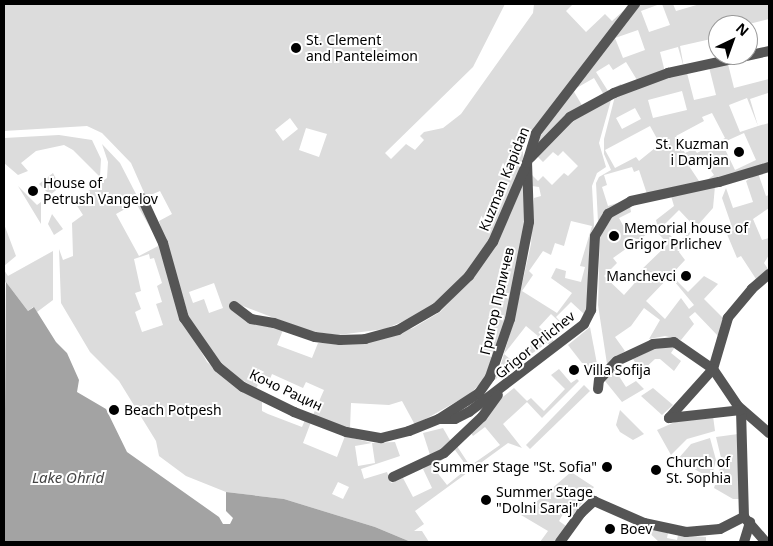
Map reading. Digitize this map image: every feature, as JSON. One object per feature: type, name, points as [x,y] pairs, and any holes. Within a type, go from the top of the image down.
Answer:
[{"type":"street","name":"Kuzman Kapidan","points":[[234,306],[251,319],[326,340],[365,338],[410,324],[436,308],[469,276],[493,242],[527,163],[536,134],[635,4]]},
{"type":"street","points":[[527,163],[541,144],[570,117],[614,93],[668,73],[769,51]]},
{"type":"street","name":"Григор Прличев","points":[[439,419],[479,393],[498,360],[510,319],[530,217],[527,163]]},
{"type":"street","name":"Grigor Prlichev","points":[[439,419],[461,417],[503,388],[587,320],[592,302],[595,236],[608,214],[630,201],[719,182],[769,166]]},
{"type":"street","name":"Кочо Рацин","points":[[142,198],[163,243],[184,318],[209,356],[235,381],[294,412],[365,437],[391,436],[439,419]]},
{"type":"street","points":[[741,410],[669,418],[713,369],[728,318],[752,289],[769,274]]},
{"type":"street","points":[[598,389],[604,374],[617,361],[660,342],[681,346],[713,369],[741,410],[769,433]]},
{"type":"street","points":[[393,477],[432,460],[451,447],[482,417],[503,388]]},
{"type":"street","points":[[741,410],[747,519],[744,542]]},
{"type":"street","points":[[560,542],[581,513],[597,501],[644,523],[686,532],[716,530],[747,519]]},
{"type":"street","points":[[747,519],[766,542]]},
{"type":"shaded area","points":[[4,4],[505,4],[473,67],[385,153],[391,159],[406,144],[415,150],[424,140],[420,136],[424,132],[443,128],[461,114],[533,13],[534,4],[573,4],[566,11],[586,32],[605,14],[612,21],[631,4],[522,146],[524,160],[493,233],[478,260],[435,304],[413,317],[385,329],[338,335],[308,331],[240,305],[251,323],[283,330],[277,345],[312,358],[318,343],[364,343],[413,328],[440,312],[471,279],[524,174],[527,211],[503,335],[483,381],[470,394],[415,425],[402,401],[389,405],[351,403],[350,429],[313,415],[324,390],[306,382],[303,388],[272,374],[270,379],[262,376],[256,389],[224,368],[190,320],[159,221],[172,214],[160,191],[146,197],[131,163],[102,133],[87,126],[4,131]],"holes":[[[290,118],[298,129],[283,141],[275,130]],[[306,128],[327,134],[319,157],[299,150]],[[214,283],[223,308],[209,313],[204,299],[193,303],[189,292]]]},
{"type":"shaded area","points":[[638,4],[660,4],[641,11],[649,32],[670,25],[662,4],[673,4],[676,11],[700,4],[769,4],[769,19],[758,22],[758,15],[708,15],[708,40],[680,46],[684,68],[678,47],[660,52],[665,72],[637,80],[626,62],[613,70],[609,64],[596,72],[608,91],[621,84],[623,87],[604,95],[594,78],[573,90],[583,107],[568,116],[533,147],[588,66]],"holes":[[[638,30],[645,50],[623,58],[615,38]]]},
{"type":"shaded area","points":[[728,65],[734,88],[769,79],[769,96],[768,93],[750,99],[758,126],[769,123],[769,163],[701,184],[647,194],[639,170],[634,172],[632,167],[604,175],[607,185],[602,187],[608,206],[629,199],[612,208],[598,222],[596,183],[599,177],[611,170],[604,154],[604,139],[615,96],[646,83],[687,73],[694,100],[716,95],[709,67]],"holes":[[[682,91],[687,110],[653,118],[648,100]],[[747,98],[758,126],[740,132],[729,105]],[[635,108],[641,119],[622,129],[616,118]],[[712,113],[725,138],[697,153],[694,149],[685,153],[676,136],[704,121],[702,117]],[[650,126],[660,144],[639,161],[636,157],[615,168],[605,150]],[[744,133],[756,160],[735,170],[722,143]],[[700,155],[714,175],[701,184],[687,163]]]},
{"type":"shaded area","points":[[611,100],[599,143],[606,167],[597,173],[592,186],[594,225],[586,310],[584,314],[571,302],[556,317],[568,330],[551,314],[539,327],[555,342],[551,346],[547,343],[490,383],[501,364],[514,320],[531,244],[534,198],[541,196],[539,187],[532,186],[532,175],[538,181],[543,176],[552,185],[564,173],[568,176],[578,166],[563,151],[558,156],[553,152],[543,162],[537,156],[567,122]],"holes":[[[571,221],[592,226],[580,266],[585,267],[581,282],[565,278],[566,271],[556,268],[551,278],[572,293],[557,313],[522,291],[533,275],[529,271],[543,251],[551,255],[555,243],[564,246]],[[526,326],[538,336],[516,364],[504,354]]]},
{"type":"shaded area","points":[[59,135],[92,140],[101,159],[100,177],[73,150],[64,145],[36,151],[21,163],[28,171],[18,175],[4,163],[4,138]]},
{"type":"shaded area","points":[[102,144],[120,163],[152,225],[162,249],[178,311],[207,362],[228,381],[262,402],[262,411],[302,427],[305,420],[311,422],[303,443],[337,457],[345,436],[372,443],[395,442],[400,456],[361,469],[364,479],[387,472],[391,483],[403,478],[413,497],[432,488],[423,469],[457,446],[470,466],[500,445],[485,427],[473,436],[471,433],[499,400],[514,388],[527,401],[531,398],[544,411],[565,389],[551,375],[559,369],[571,383],[577,379],[579,381],[542,418],[527,402],[503,424],[522,448],[508,443],[415,511],[424,524],[414,531],[422,531],[429,542],[411,542],[375,527],[284,499],[226,492],[186,476],[159,456],[156,441],[119,381],[90,352],[61,303],[59,249],[63,260],[73,256],[72,223],[83,215],[74,201],[107,178],[108,162]],"holes":[[[136,203],[160,245],[139,256],[116,214]],[[149,254],[150,259],[154,258],[162,283],[157,286],[162,302],[156,304],[163,325],[142,332],[135,312],[141,309],[135,293],[141,291],[134,259]],[[372,443],[375,463],[358,466],[355,446]],[[455,450],[468,468],[447,485],[433,467]],[[338,482],[349,487],[343,499],[332,494]]]},
{"type":"shaded area","points":[[53,173],[60,187],[50,195],[39,184]]},
{"type":"shaded area","points":[[758,173],[766,196],[769,195],[769,208],[753,219],[762,240],[769,238],[769,255],[764,263],[768,269],[756,279],[741,256],[737,258],[724,227],[731,224],[722,198],[726,188],[733,208],[753,202],[746,181]]},
{"type":"shaded area","points":[[18,186],[37,205],[41,202],[41,224]]},
{"type":"shaded area","points":[[715,186],[713,208],[682,243],[679,252],[685,260],[671,275],[688,292],[704,276],[718,284],[704,299],[723,318],[718,336],[695,312],[689,317],[694,324],[681,340],[665,336],[649,339],[660,320],[644,308],[631,326],[615,337],[625,351],[607,364],[598,305],[600,232],[605,221],[630,206],[631,212],[619,218],[625,229],[634,226],[636,233],[658,228],[656,220],[674,206],[671,196]],"holes":[[[679,210],[695,227],[678,243],[662,227]],[[654,229],[668,244],[638,273],[641,276],[624,295],[604,276],[617,263],[613,258]],[[670,276],[694,305],[689,309],[681,298],[665,319],[646,301]]]},
{"type":"shaded area","points":[[52,214],[63,229],[54,235],[48,224]]},
{"type":"shaded area","points":[[4,224],[16,256],[4,266]]},
{"type":"shaded area","points":[[53,251],[53,300],[37,312],[33,307],[28,311],[6,282],[4,284],[4,270],[8,276]]},
{"type":"shaded area","points":[[590,327],[597,364],[589,372],[568,345]]},
{"type":"shaded area","points":[[658,347],[675,347],[671,353],[681,361],[674,371],[660,359],[655,359],[641,372],[633,359]]},
{"type":"shaded area","points":[[615,370],[626,387],[636,381],[644,389],[622,402],[605,381]]},
{"type":"shaded area","points":[[584,385],[590,391],[530,449],[526,445]]},
{"type":"shaded area","points":[[653,388],[673,405],[662,415],[641,396]]},
{"type":"shaded area","points":[[620,410],[644,434],[633,440],[620,432],[616,425]]},
{"type":"shaded area","points":[[713,416],[715,431],[687,439],[671,455],[657,430],[675,422]]},
{"type":"shaded area","points":[[443,428],[451,442],[431,458],[423,433]]},
{"type":"shaded area","points":[[738,434],[741,499],[733,499],[714,488],[722,462],[716,437]]},
{"type":"shaded area","points":[[710,438],[716,460],[711,479],[678,459],[691,444]]},
{"type":"shaded area","points":[[571,472],[594,487],[571,518],[563,514],[559,521],[566,526],[556,542],[540,542],[548,531],[521,515]]},
{"type":"shaded area","points":[[643,527],[668,533],[667,538],[677,540],[678,535],[706,537],[706,542],[659,542]]},
{"type":"water","name":"Lake Ohrid","points":[[6,282],[28,311],[34,307],[56,342],[67,353],[79,380],[77,392],[106,409],[127,452],[219,517],[223,524],[230,524],[233,518],[226,511],[226,492],[284,499],[375,527],[411,542],[4,542]]},
{"type":"place","name":"St. Clement and Panteleimon","points":[[296,48]]},
{"type":"place","name":"St. Kuzman i Damjan","points":[[739,152]]},
{"type":"place","name":"House of Petrush Vangelov","points":[[33,191]]},
{"type":"place","name":"Memorial house of Grigor Prlichev","points":[[614,236]]},
{"type":"place","name":"Manchevci","points":[[686,276]]},
{"type":"place","name":"Villa Sofija","points":[[574,370]]},
{"type":"place","name":"Beach Potpesh","points":[[114,410]]},
{"type":"place","name":"Summer Stage \"St. Sofia\"","points":[[607,467]]},
{"type":"place","name":"Church of St. Sophia","points":[[656,470]]},
{"type":"place","name":"Summer Stage \"Dolni Saraj\"","points":[[486,500]]},
{"type":"place","name":"Boev","points":[[610,529]]}]
